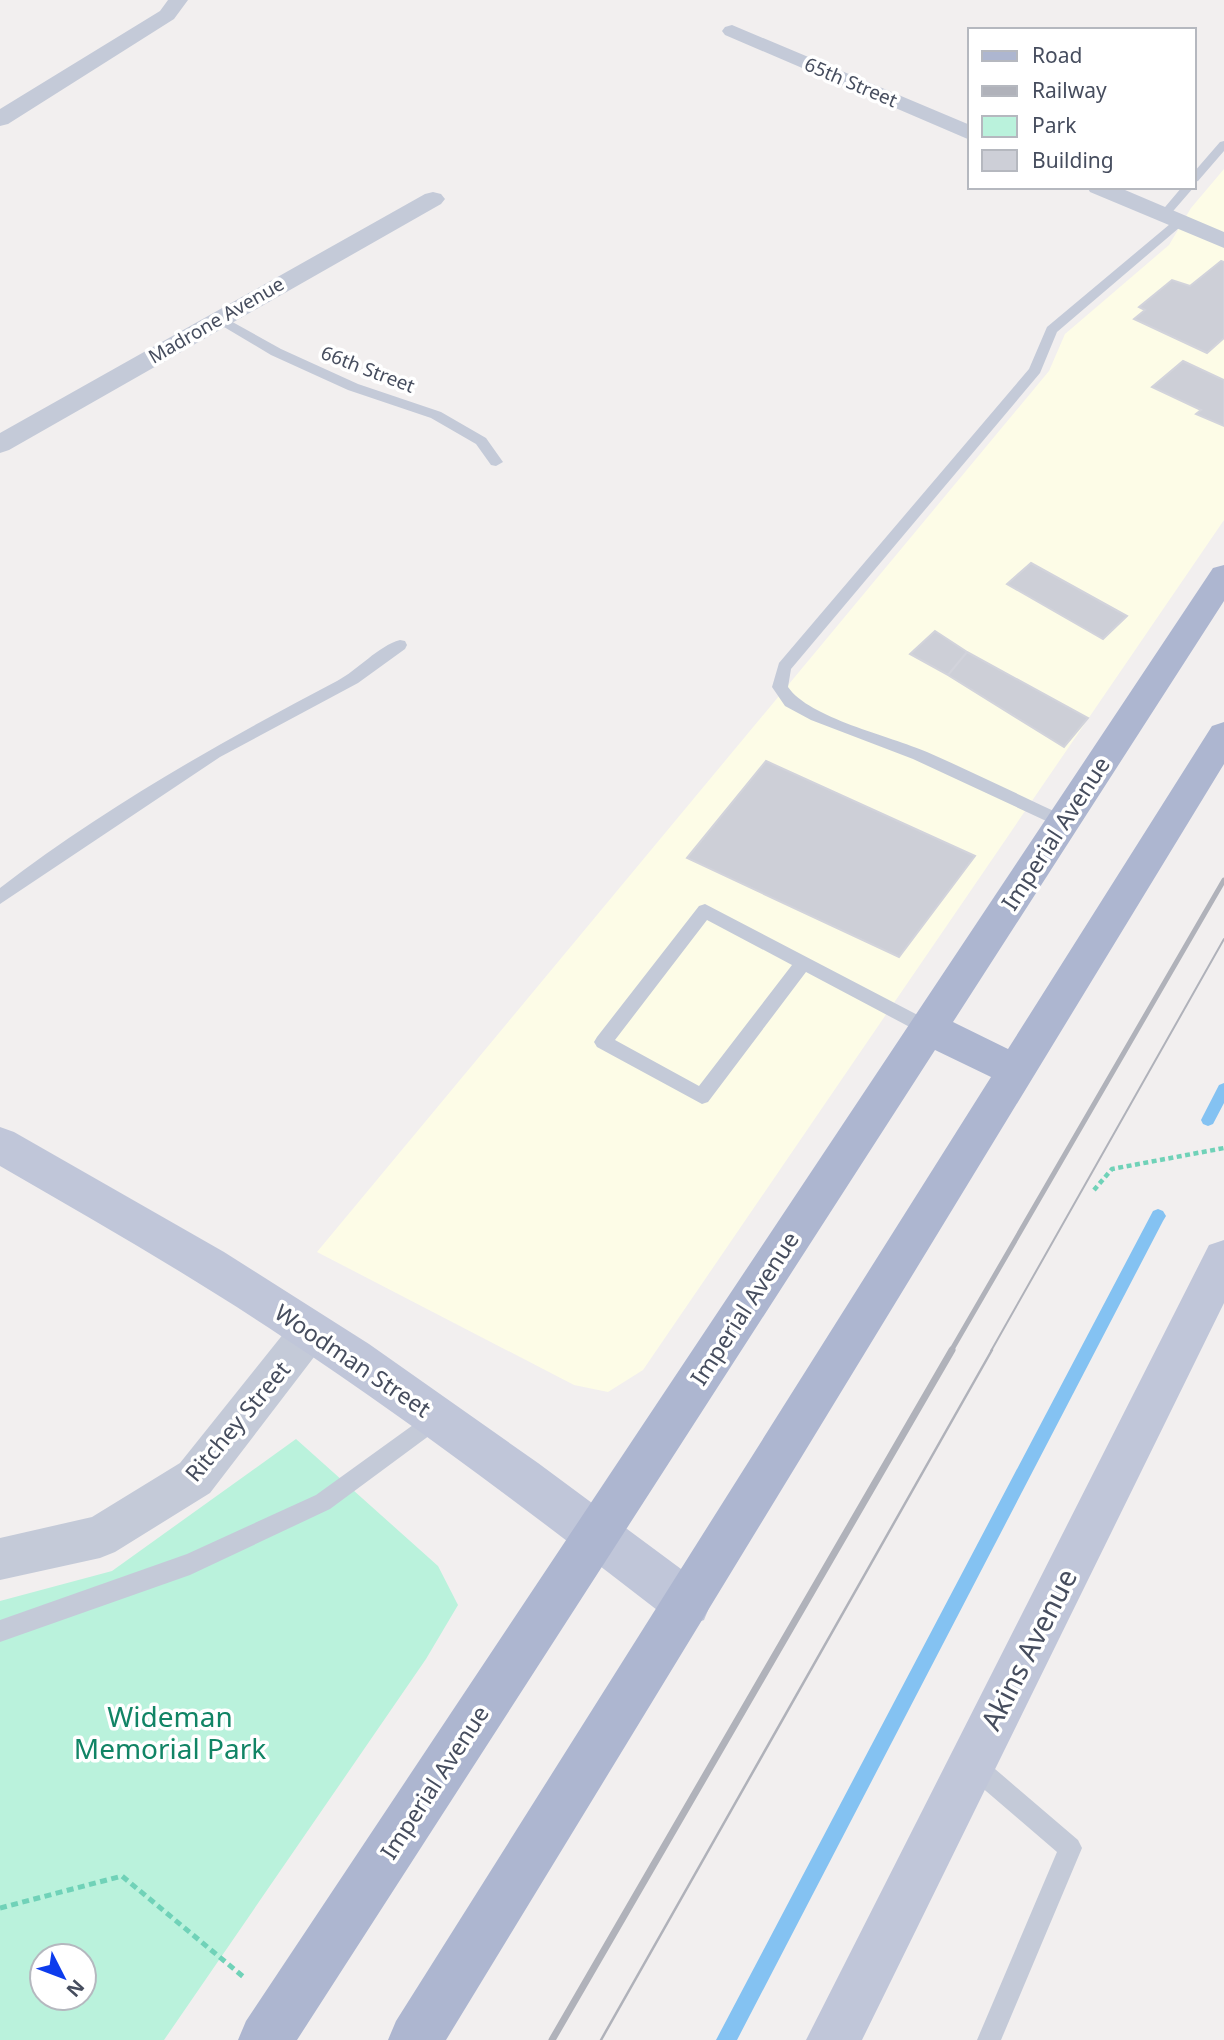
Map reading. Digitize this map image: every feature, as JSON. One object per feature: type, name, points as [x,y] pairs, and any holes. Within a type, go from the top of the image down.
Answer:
[{"type":"main road","name":"Imperial Avenue","points":[[265,2040],[1224,576]]},
{"type":"main road","points":[[415,2040],[1224,735]]},
{"type":"main road","points":[[927,1028],[1016,1071]]},
{"type":"main road","name":"Woodman Street","points":[[0,1145],[237,1283],[439,1417],[687,1603]]},
{"type":"main road","name":"Akins Avenue","points":[[833,2040],[1224,1259]]},
{"type":"street","points":[[10,114],[167,15],[178,0]]},
{"type":"street","name":"65th Street","points":[[732,31],[968,132]]},
{"type":"street","points":[[1103,189],[1224,241]]},
{"type":"street","name":"Madrone Avenue","points":[[0,444],[218,318],[433,199]]},
{"type":"street","name":"Ritchey Street","points":[[0,1559],[100,1537],[195,1478],[310,1331]]},
{"type":"lane","points":[[1196,177],[1224,144]]},
{"type":"lane","points":[[1063,822],[919,755],[816,716],[790,702],[780,687],[785,667],[1035,370],[1051,330],[1172,219],[1187,189]]},
{"type":"lane","name":"66th Street","points":[[218,318],[275,352],[353,387],[436,415],[481,441],[496,462]]},
{"type":"lane","points":[[0,897],[40,866],[214,753],[352,680],[400,645]]},
{"type":"lane","points":[[804,962],[702,1096],[603,1042],[705,911],[804,962],[927,1028]]},
{"type":"lane","points":[[0,1631],[190,1564],[323,1502],[439,1417]]},
{"type":"lane","points":[[971,1763],[1070,1848],[989,2040]]},
{"type":"path","points":[[1094,1190],[1112,1169],[1224,1148]]},
{"type":"path","points":[[0,1908],[122,1876],[230,1966]]},
{"type":"shaded area","points":[[1224,169],[1224,520],[643,1370],[608,1392],[574,1385],[317,1252],[1049,371],[1065,334],[1169,245],[1191,208]]},
{"type":"green space","name":"Wideman Memorial Park","points":[[296,1439],[438,1566],[458,1605],[426,1659],[164,2040],[0,2040],[0,1601],[112,1571]]},
{"type":"building","points":[[1221,261],[1224,262],[1224,338],[1207,353],[1134,319],[1145,310],[1139,307],[1172,280],[1190,286]]},
{"type":"building","points":[[1183,361],[1224,380],[1224,426],[1196,414],[1201,410],[1152,387]]},
{"type":"building","points":[[1031,563],[1127,616],[1103,639],[1007,584]]},
{"type":"building","points":[[935,631],[967,652],[948,675],[910,654]]},
{"type":"building","points":[[967,652],[1088,718],[1064,747],[948,675]]},
{"type":"building","points":[[766,761],[975,856],[899,957],[687,858]]},
{"type":"waterway","points":[[1208,1120],[1224,1089]]},
{"type":"waterway","points":[[726,2040],[1158,1216]]},
{"type":"tram line","points":[[991,1351],[1224,939]]},
{"type":"tram line","points":[[601,2040],[992,1350]]},
{"type":"railway","points":[[951,1351],[1224,880]]},
{"type":"railway","points":[[552,2040],[952,1350]]}]
